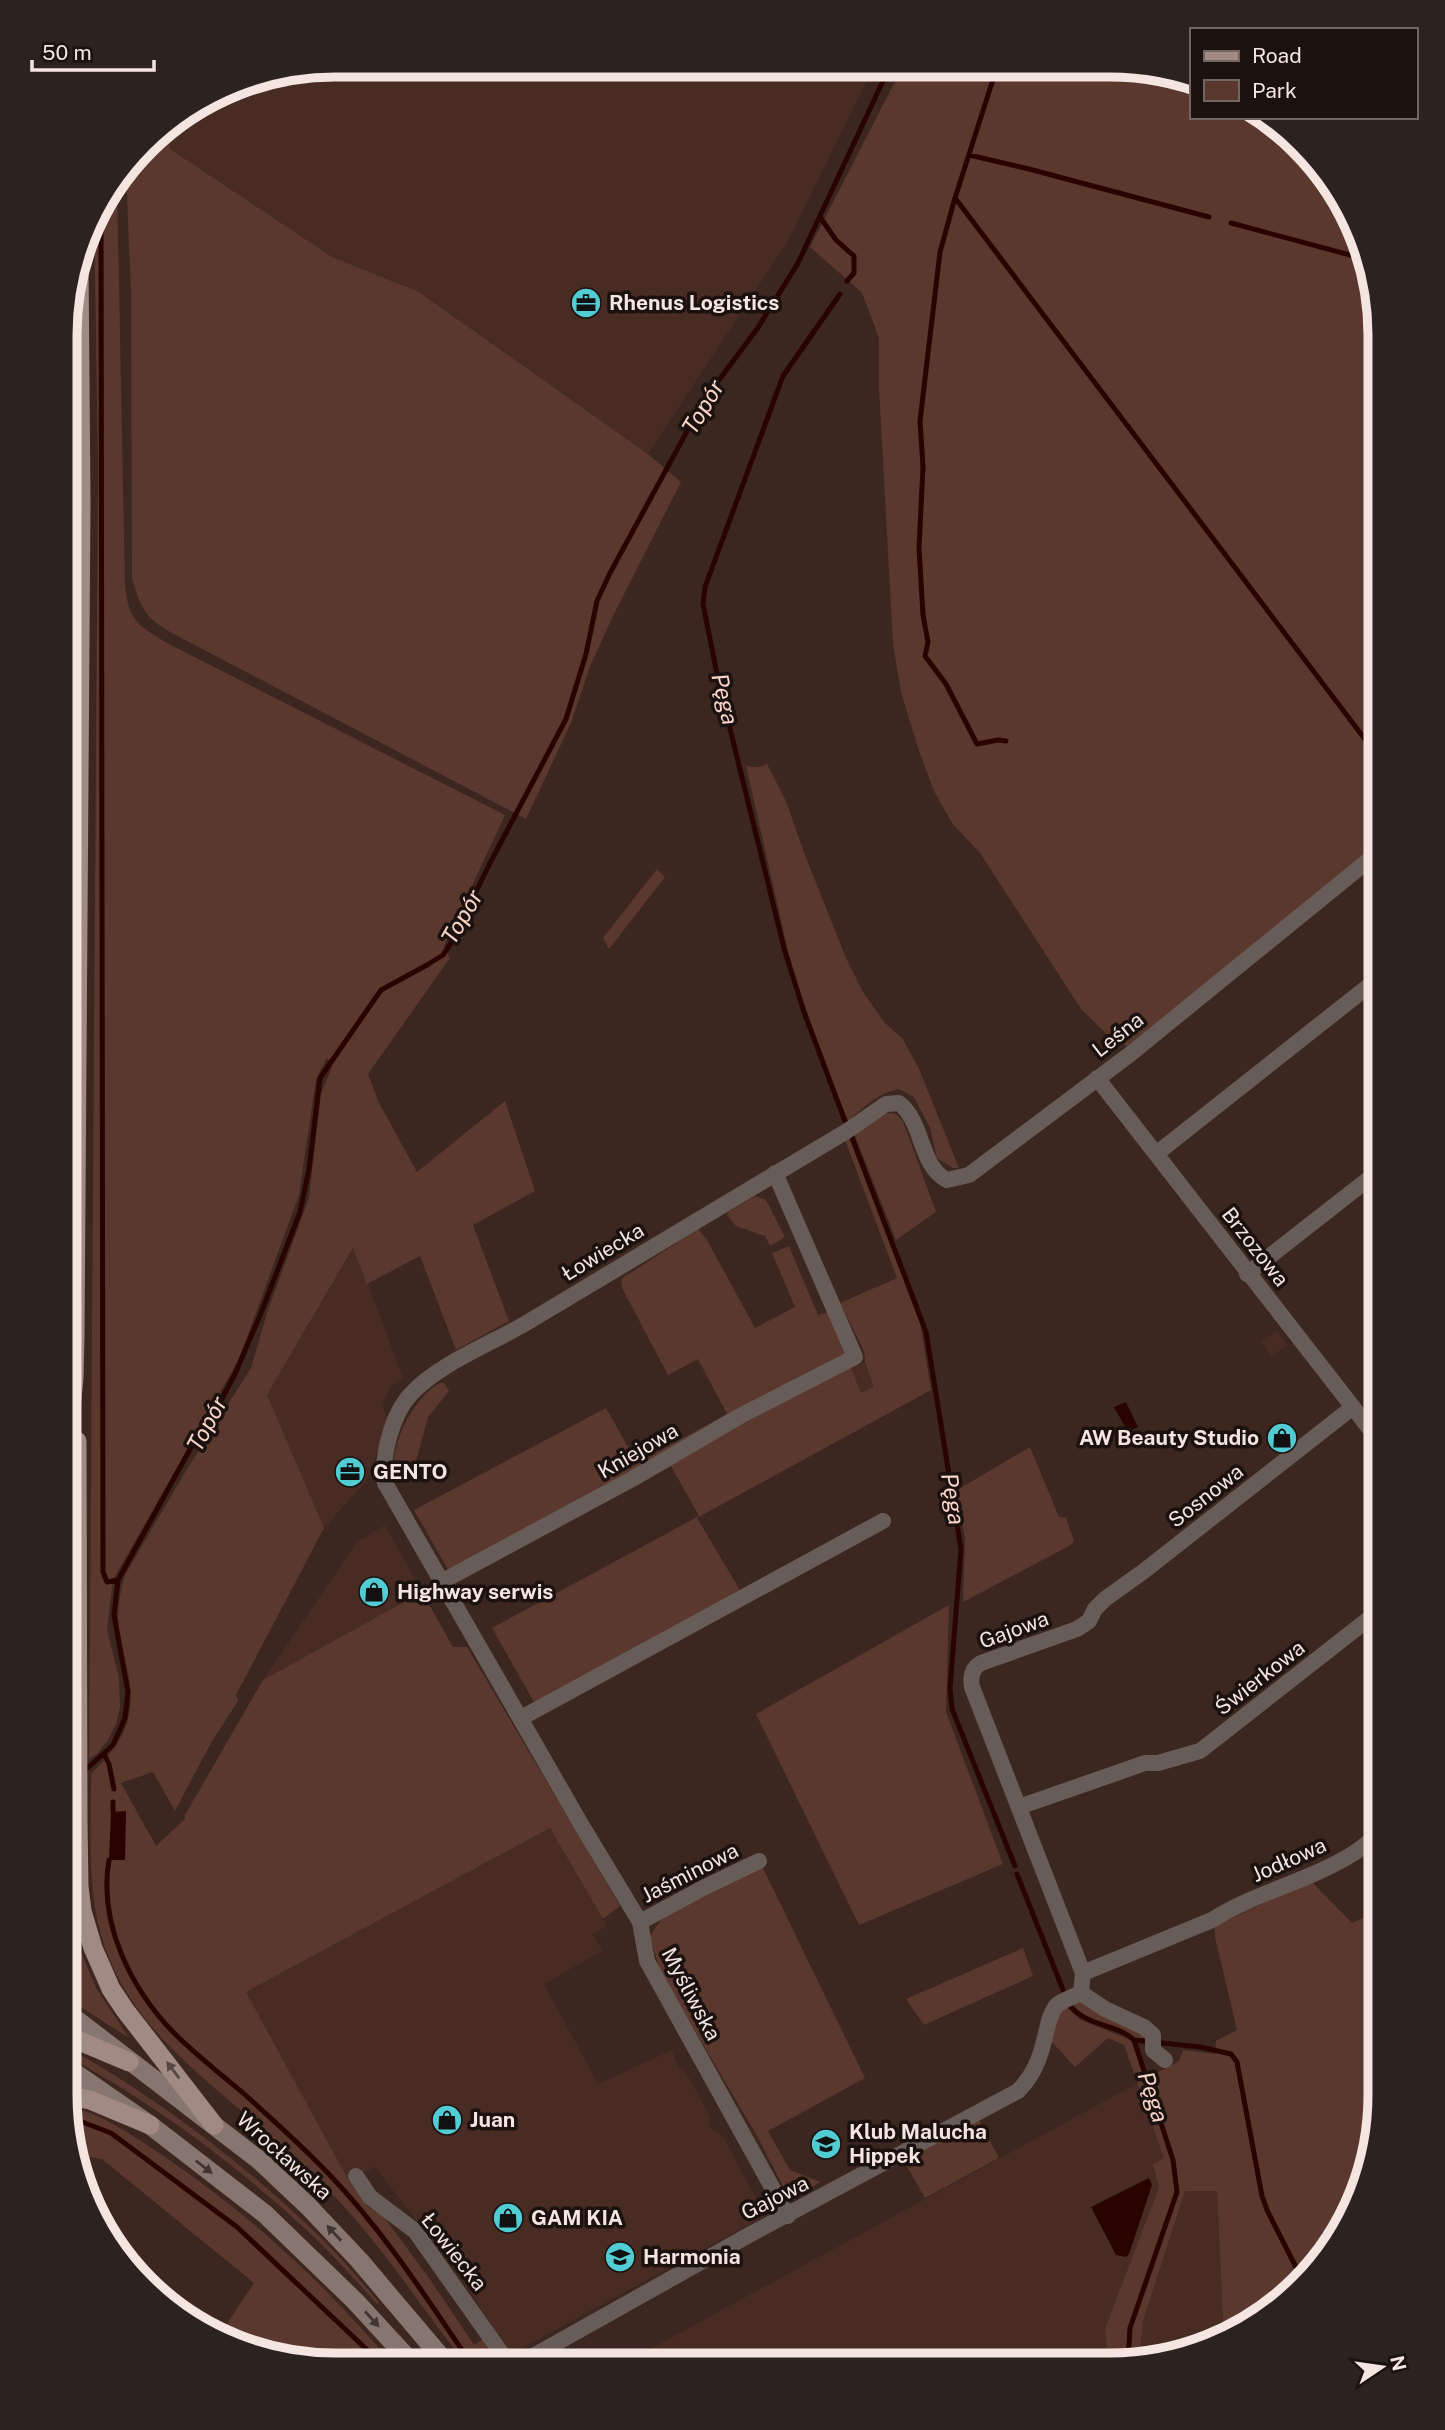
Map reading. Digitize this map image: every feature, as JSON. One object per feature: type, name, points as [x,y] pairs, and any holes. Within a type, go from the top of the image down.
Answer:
[{"type":"main road","points":[[77,993],[81,502],[79,299]]},
{"type":"main road","points":[[77,1458],[78,1820],[82,1911],[93,1948],[125,2010],[214,2125]]},
{"type":"main road","name":"Wrocławska","points":[[77,2021],[259,2160],[308,2206],[359,2260],[438,2353]]},
{"type":"main road","points":[[77,2040],[129,2062]]},
{"type":"main road","points":[[77,2074],[150,2125],[265,2214],[355,2301],[403,2353]]},
{"type":"main road","points":[[77,2097],[90,2100],[150,2125]]},
{"type":"street","name":"Leśna","points":[[900,1102],[912,1118],[932,1168],[940,1177],[953,1180],[969,1175],[1129,1055],[1368,861]]},
{"type":"street","points":[[1156,1154],[1368,986]]},
{"type":"street","name":"Brzozowa","points":[[1097,1078],[1368,1426]]},
{"type":"street","name":"Łowiecka","points":[[385,1483],[383,1470],[398,1415],[409,1396],[426,1379],[523,1325],[847,1131],[886,1104],[900,1102]]},
{"type":"street","name":"Kniejowa","points":[[441,1582],[634,1478],[740,1416],[855,1357],[775,1173]]},
{"type":"street","points":[[1247,1273],[1368,1179]]},
{"type":"street","name":"Sosnowa","points":[[1088,1620],[1105,1599],[1353,1406]]},
{"type":"street","name":"Myśliwska","points":[[385,1483],[640,1922],[647,1961],[788,2216]]},
{"type":"street","points":[[521,1718],[883,1521]]},
{"type":"street","name":"Świerkowa","points":[[1019,1807],[1145,1763],[1158,1763],[1200,1751],[1368,1619]]},
{"type":"street","name":"Gajowa","points":[[539,2353],[749,2235],[1018,2091],[1032,2078],[1050,2015],[1058,2004],[1073,1997],[1083,1973],[972,1688],[972,1673],[981,1663],[1077,1629],[1088,1620]]},
{"type":"street","name":"Jodłowa","points":[[1083,1973],[1212,1920],[1228,1910],[1354,1853],[1368,1842]]},
{"type":"street","name":"Jaśminowa","points":[[640,1922],[759,1861]]},
{"type":"street","points":[[1073,1997],[1144,2027],[1157,2048]]},
{"type":"street","name":"Łowiecka","points":[[356,2176],[370,2197],[415,2231],[501,2353]]},
{"type":"shaded area","points":[[869,77],[788,241],[648,454],[419,292],[332,257],[170,149],[169,138],[206,112],[252,91],[301,79]]},
{"type":"shaded area","points":[[354,1247],[403,1378],[391,1386],[382,1405],[388,1420],[368,1479],[324,1528],[267,1395]]},
{"type":"shaded area","points":[[1276,1331],[1287,1345],[1272,1356],[1261,1342]]},
{"type":"shaded area","points":[[865,1362],[875,1387],[861,1393],[850,1368]]},
{"type":"shaded area","points":[[1126,1402],[1138,1427],[1128,1432],[1114,1407]]},
{"type":"shaded area","points":[[385,1525],[422,1592],[263,1680],[357,1542]]},
{"type":"shaded area","points":[[126,1811],[125,1860],[109,1860],[111,1812]]},
{"type":"shaded area","points":[[550,1828],[607,1926],[593,1934],[602,1951],[544,1984],[598,2084],[672,2050],[678,2067],[684,2069],[711,2118],[710,2127],[724,2138],[765,2216],[510,2353],[459,2275],[375,2167],[349,2181],[246,1992]]},
{"type":"shaded area","points":[[1138,2083],[1164,2158],[1159,2187],[1105,2329],[1108,2353],[643,2353]]},
{"type":"shaded area","points":[[1149,2178],[1152,2185],[1129,2254],[1126,2257],[1116,2255],[1091,2207]]},
{"type":"shaded area","points":[[1217,2190],[1223,2326],[1177,2344],[1140,2351],[1143,2321],[1185,2191]]},
{"type":"green space","points":[[897,77],[1110,77],[1144,79],[1190,90],[1190,119],[1250,119],[1280,141],[1315,178],[1348,236],[1363,285],[1368,335],[1368,853],[1127,1046],[1112,1039],[1081,1009],[980,853],[952,823],[934,791],[901,692],[893,644],[879,388],[879,338],[862,293],[810,247]]},
{"type":"green space","points":[[169,138],[170,149],[332,257],[419,292],[648,454],[681,482],[613,616],[591,664],[571,723],[526,819],[170,632],[148,616],[132,579],[131,292],[126,183]]},
{"type":"green space","points":[[117,198],[125,586],[132,615],[142,627],[167,643],[505,815],[444,946],[450,958],[368,1074],[378,1101],[417,1172],[505,1101],[535,1191],[473,1225],[509,1321],[456,1350],[420,1256],[367,1284],[353,1248],[267,1395],[324,1528],[236,1695],[238,1701],[211,1743],[175,1811],[153,1772],[121,1783],[156,1846],[185,1819],[263,1680],[422,1592],[453,1647],[467,1647],[620,1906],[603,1919],[550,1828],[246,1992],[349,2181],[367,2206],[384,2217],[474,2345],[483,2339],[487,2353],[458,2353],[364,2229],[345,2208],[294,2158],[190,2066],[147,2021],[114,1969],[102,1940],[95,1907],[91,1857],[91,1774],[121,1737],[131,1702],[118,1618],[125,1575],[184,1474],[251,1368],[268,1310],[309,1198],[321,1094],[333,1064],[327,1058],[316,1079],[299,1195],[239,1359],[113,1580],[107,1630],[119,1678],[120,1707],[108,1740],[97,1754],[89,1759],[98,466],[94,243]]},
{"type":"green space","points":[[767,764],[786,801],[846,958],[863,992],[884,1022],[903,1039],[919,1069],[959,1168],[953,1168],[937,1158],[930,1128],[914,1097],[899,1089],[878,1097],[848,1121],[792,969],[746,766],[759,767]]},
{"type":"green space","points":[[657,869],[665,877],[609,949],[603,938]]},
{"type":"green space","points":[[891,1113],[903,1121],[936,1212],[896,1240],[854,1133],[884,1114]]},
{"type":"green space","points":[[850,1138],[920,1322],[931,1390],[697,1518],[740,1590],[535,1704],[492,1628],[699,1516],[671,1466],[455,1582],[414,1510],[606,1408],[637,1463],[727,1414],[698,1359],[668,1375],[622,1288],[621,1279],[698,1229],[707,1240],[755,1328],[795,1307],[772,1253],[789,1246],[818,1315],[828,1312],[861,1393],[874,1387],[864,1351],[840,1303],[897,1278],[845,1140]]},
{"type":"green space","points":[[755,1196],[766,1200],[785,1237],[770,1246],[765,1236],[736,1226],[727,1215]]},
{"type":"green space","points":[[440,1383],[444,1383],[449,1391],[428,1417],[411,1480],[396,1481],[394,1455],[404,1426],[420,1400]]},
{"type":"green space","points":[[1030,1447],[1059,1517],[1066,1518],[1074,1541],[963,1602],[965,1539],[957,1490]]},
{"type":"green space","points":[[949,1605],[946,1712],[1003,1864],[859,1925],[756,1714]]},
{"type":"green space","points":[[762,1866],[865,2078],[768,2131],[790,2170],[820,2182],[802,2194],[791,2196],[660,1971],[650,1936],[662,1918]]},
{"type":"green space","points":[[1311,1881],[1352,1923],[1368,1916],[1368,2095],[1366,2129],[1359,2162],[1341,2209],[1315,2252],[1267,2300],[1223,2326],[1217,2191],[1185,2191],[1143,2321],[1140,2351],[1108,2353],[1105,2329],[1159,2187],[1153,2164],[1164,2158],[1124,2045],[1108,2038],[1075,2067],[1050,2040],[1057,2015],[1067,2007],[1081,2020],[1131,2040],[1145,2079],[1179,2061],[1183,2050],[1215,2054],[1216,2041],[1237,2030],[1215,1937],[1215,1926]]},
{"type":"green space","points":[[77,1940],[96,1988],[129,2038],[77,2005]]},
{"type":"green space","points":[[1023,1948],[1033,1976],[924,2025],[906,1999]]},
{"type":"green space","points":[[1083,2001],[1144,2034],[1143,2038],[1136,2039],[1081,2014],[1072,2004]]},
{"type":"green space","points":[[77,2053],[167,2110],[231,2159],[322,2239],[379,2302],[377,2304],[323,2246],[257,2186],[196,2138],[77,2062]]},
{"type":"green space","points":[[78,2109],[94,2114],[130,2134],[223,2199],[313,2278],[384,2353],[301,2351],[268,2344],[224,2328],[254,2283],[102,2159],[85,2156]]},
{"type":"green space","points":[[979,2120],[999,2158],[925,2198],[904,2161]]},
{"type":"waterway","name":"Topór","points":[[82,1773],[113,1745],[125,1718],[128,1692],[114,1615],[118,1580],[194,1442],[216,1410],[261,1313],[300,1212],[309,1169],[320,1078],[381,990],[443,955],[451,943],[566,719],[586,654],[597,601],[610,573],[704,400],[757,329],[798,263],[885,77]]},
{"type":"waterway","points":[[994,77],[940,252],[920,421],[923,467],[919,548],[923,615],[928,642],[925,656],[946,684],[977,744],[1006,741]]},
{"type":"waterway","points":[[969,155],[1209,217]]},
{"type":"waterway","points":[[955,198],[1368,743]]},
{"type":"waterway","name":"Pęga","points":[[820,217],[836,240],[854,256],[854,273],[847,281]]},
{"type":"waterway","points":[[1231,223],[1355,256]]},
{"type":"waterway","points":[[101,227],[103,1572],[107,1582],[118,1580]]},
{"type":"waterway","name":"Pęga","points":[[840,294],[783,376],[705,587],[703,604],[719,684],[784,948],[804,1012],[845,1121]]},
{"type":"waterway","name":"Pęga","points":[[851,1135],[926,1332],[961,1549],[950,1688],[952,1709],[1015,1866]]},
{"type":"waterway","points":[[104,1754],[114,1789]]},
{"type":"waterway","points":[[113,1802],[113,1811]]},
{"type":"waterway","points":[[109,1860],[108,1907],[113,1931],[132,1976],[158,2016],[199,2056],[285,2131],[346,2193],[398,2258],[462,2350]]},
{"type":"waterway","name":"Pęga","points":[[1017,1874],[1069,2005],[1085,2018],[1134,2040],[1173,2160],[1177,2192],[1130,2328],[1129,2352]]},
{"type":"waterway","points":[[1134,2040],[1200,2047],[1231,2054],[1237,2062],[1262,2196],[1298,2271]]},
{"type":"waterway","points":[[79,2121],[111,2133],[237,2227],[370,2353]]},
{"type":"place","name":"Rhenus Logistics","points":[[586,303]]},
{"type":"place","name":"AW Beauty Studio","points":[[1282,1438]]},
{"type":"place","name":"GENTO","points":[[350,1472]]},
{"type":"place","name":"Highway serwis","points":[[374,1592]]},
{"type":"place","name":"Juan","points":[[447,2120]]},
{"type":"place","name":"Klub Malucha Hippek","points":[[826,2144]]},
{"type":"place","name":"GAM KIA","points":[[508,2218]]},
{"type":"place","name":"Harmonia","points":[[620,2257]]}]
